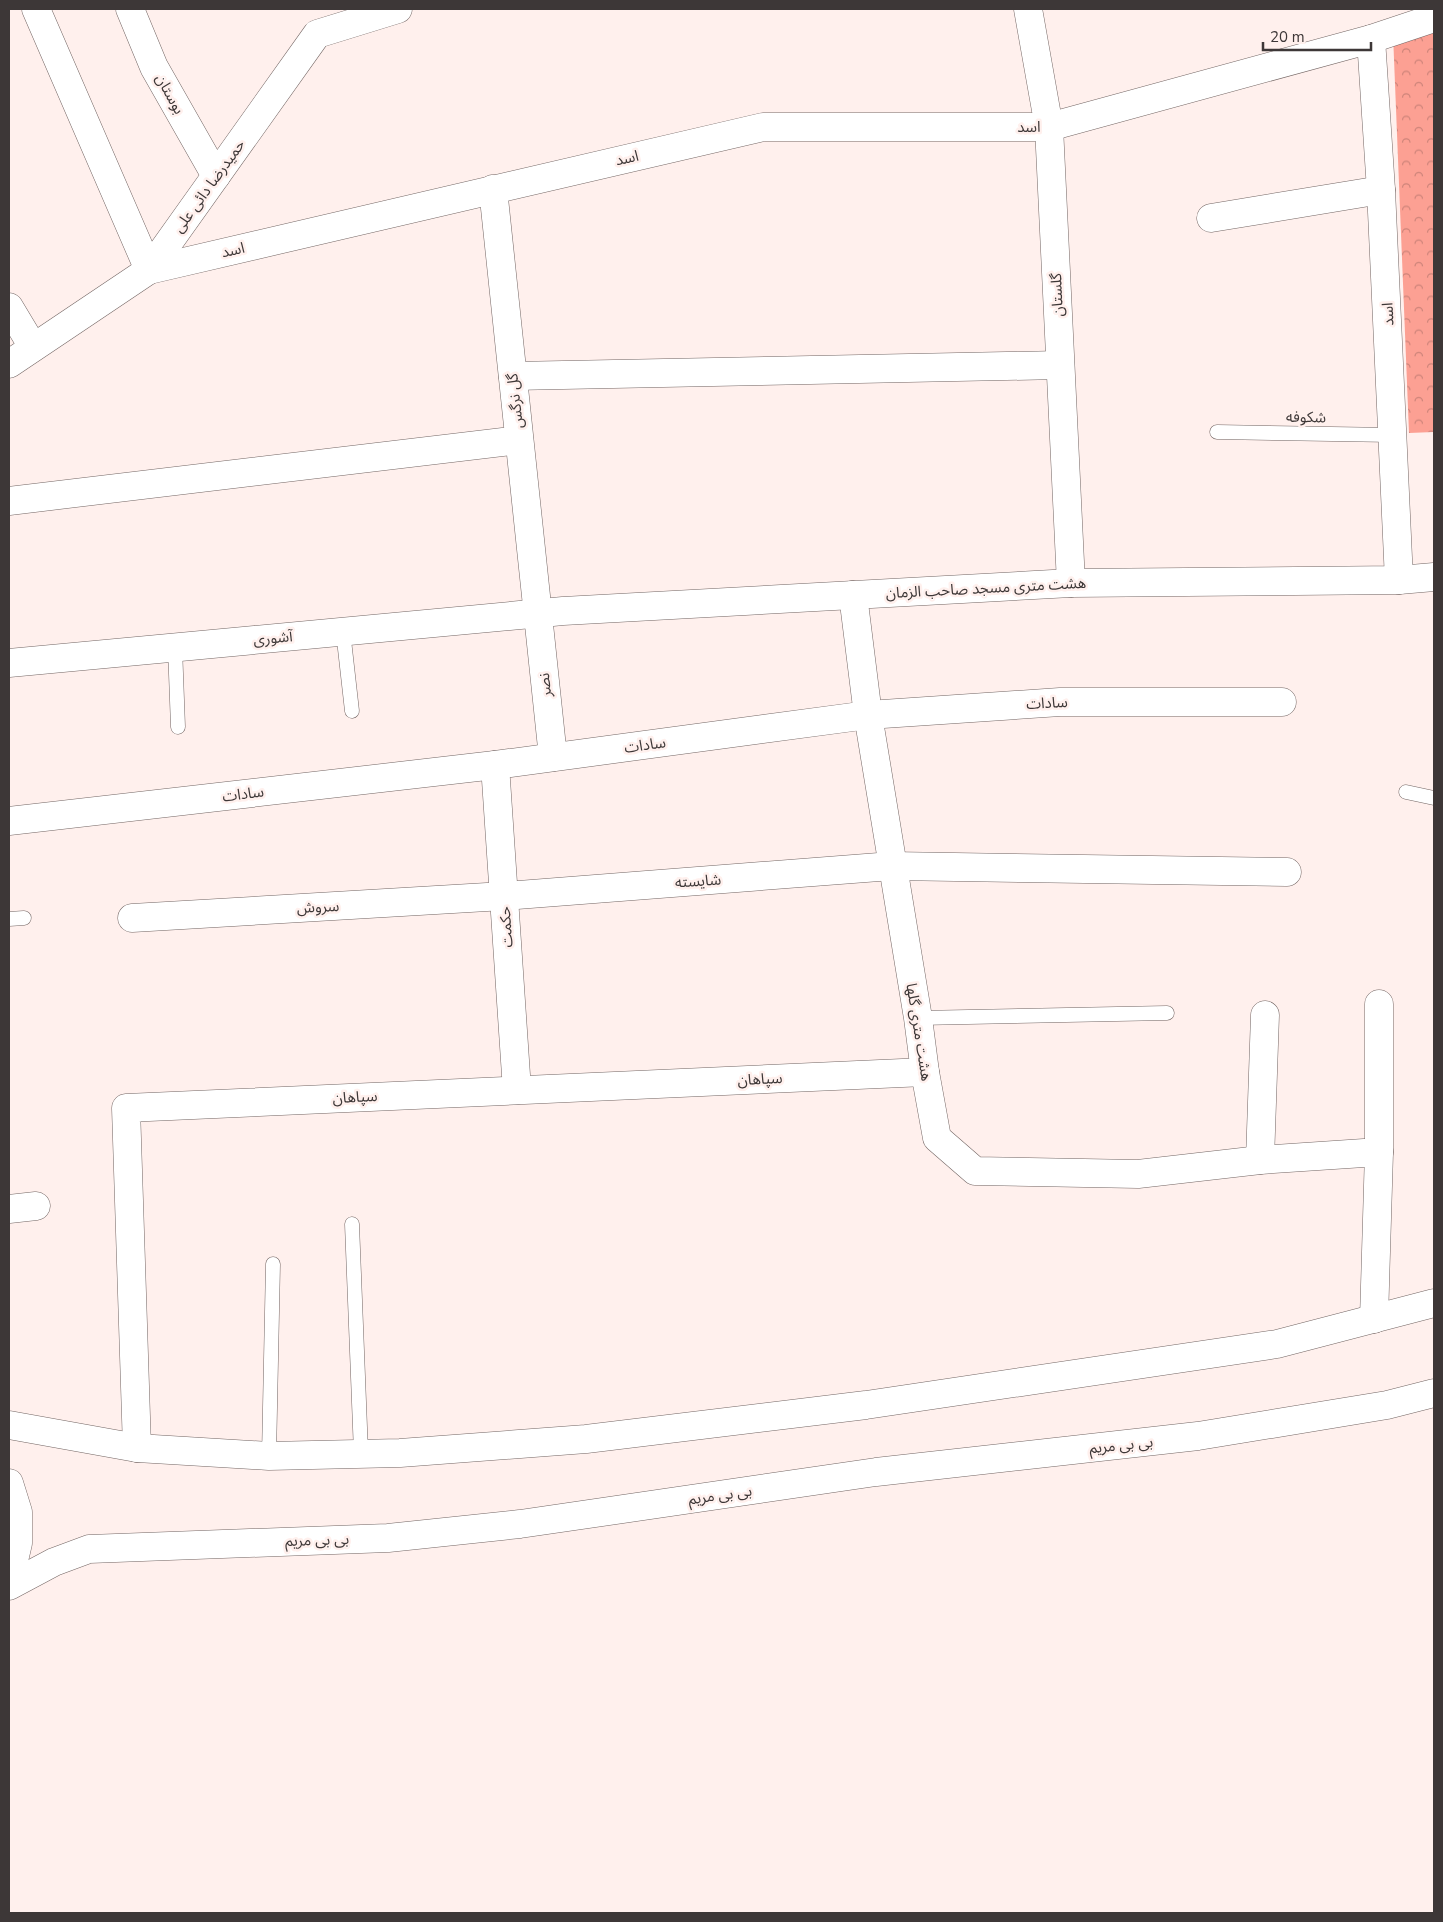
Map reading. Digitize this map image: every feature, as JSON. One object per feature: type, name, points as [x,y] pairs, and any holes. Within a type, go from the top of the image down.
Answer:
[{"type":"street","points":[[36,9],[150,270]]},
{"type":"street","name":"بوستان","points":[[130,9],[154,66],[216,176]]},
{"type":"street","name":"حمیدرضا دائی علی","points":[[9,364],[150,270],[317,34],[398,9]]},
{"type":"street","name":"گلستان","points":[[1028,9],[1048,128],[1071,583]]},
{"type":"street","points":[[1371,39],[1434,18]]},
{"type":"street","name":"اسد","points":[[150,270],[493,189],[763,128],[1048,128],[1371,39],[1394,434],[1399,580]]},
{"type":"street","name":"گل نرگس","points":[[493,189],[538,613]]},
{"type":"street","points":[[1211,218],[1381,190]]},
{"type":"street","points":[[9,307],[33,347]]},
{"type":"street","points":[[513,376],[1060,365]]},
{"type":"street","points":[[9,501],[519,440]]},
{"type":"street","name":"هشت متری مسجد صاحب الزمان","points":[[538,613],[1071,583],[1399,580],[1434,577]]},
{"type":"street","name":"هشت متری گلها","points":[[853,595],[868,715],[937,1138],[975,1170],[1138,1174],[1260,1160],[1379,1152]]},
{"type":"street","name":"آشوری","points":[[9,663],[538,613]]},
{"type":"street","name":"نصر","points":[[538,613],[553,757]]},
{"type":"street","name":"سادات","points":[[9,821],[495,765],[868,715],[1060,702],[1282,702]]},
{"type":"street","name":"حکمت","points":[[495,765],[517,1090]]},
{"type":"street","name":"شایسته","points":[[504,896],[892,866],[1287,872]]},
{"type":"street","name":"سروش","points":[[132,918],[504,896]]},
{"type":"street","points":[[1374,1319],[1379,1152],[1379,1004]]},
{"type":"street","points":[[1260,1160],[1265,1015]]},
{"type":"street","name":"سپاهان","points":[[137,1448],[126,1108],[925,1072]]},
{"type":"street","points":[[9,1209],[36,1206]]},
{"type":"street","points":[[9,1425],[137,1448],[269,1456],[400,1452],[586,1439],[866,1405],[1277,1344],[1434,1303]]},
{"type":"street","name":"بی بی مریم","points":[[9,1586],[54,1562],[89,1549],[388,1538],[520,1524],[876,1472],[1198,1436],[1387,1405],[1434,1393]]},
{"type":"street","points":[[9,1482],[18,1512],[18,1543],[9,1582]]},
{"type":"lane","name":"شکوفه","points":[[1217,432],[1394,434]]},
{"type":"lane","points":[[343,631],[352,711]]},
{"type":"lane","points":[[175,647],[178,727]]},
{"type":"lane","points":[[1406,792],[1434,798]]},
{"type":"lane","points":[[9,919],[24,918]]},
{"type":"lane","points":[[918,1018],[1167,1013]]},
{"type":"lane","points":[[352,1224],[361,1453]]},
{"type":"lane","points":[[269,1456],[273,1264]]},
{"type":"green space","points":[[1434,25],[1434,432],[1409,433],[1393,34]]}]
